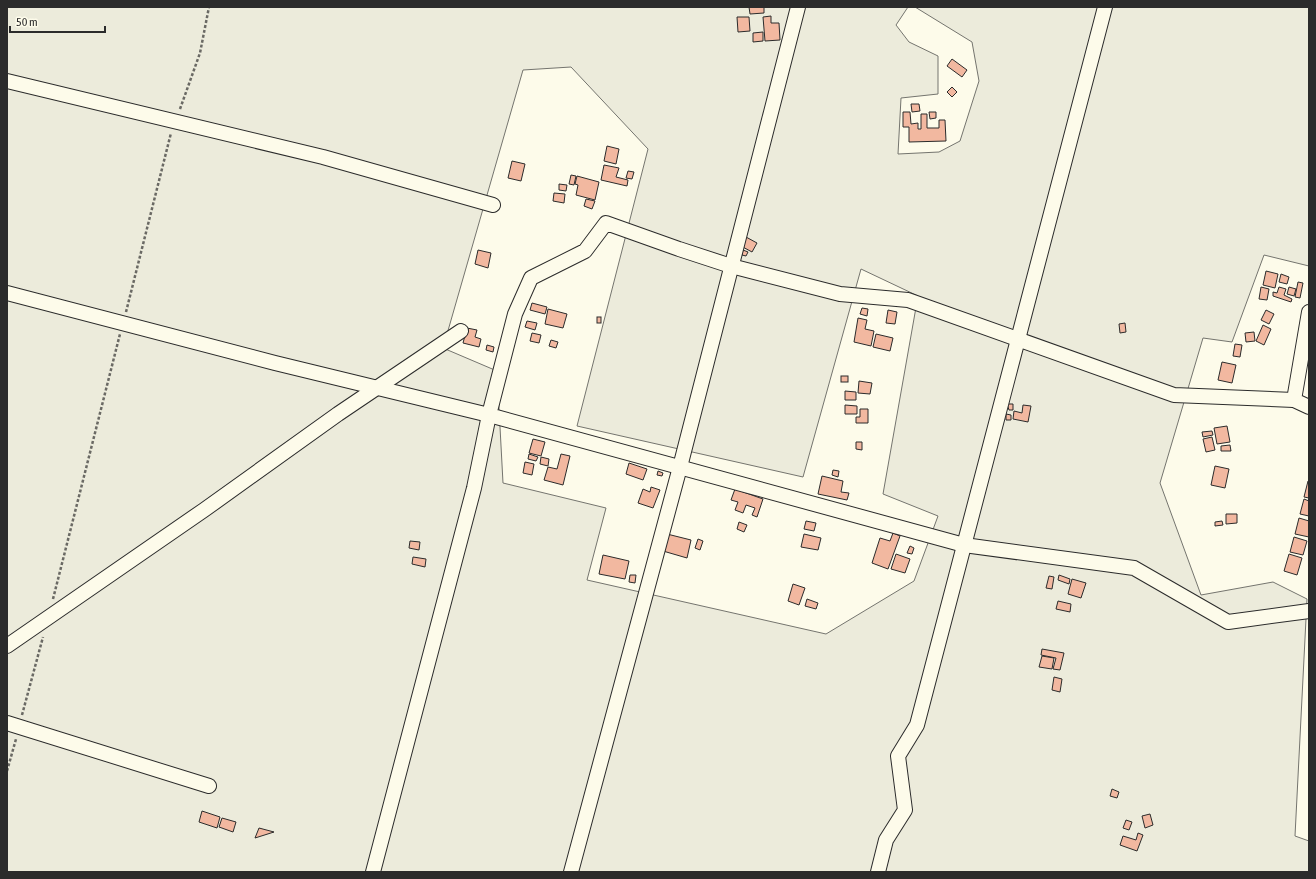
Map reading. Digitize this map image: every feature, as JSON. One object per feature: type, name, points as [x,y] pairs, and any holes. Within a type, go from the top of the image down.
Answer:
[{"type":"street","points":[[571,872],[680,467],[798,7]]},
{"type":"street","points":[[878,872],[886,840],[905,810],[898,756],[917,725],[1105,7]]},
{"type":"street","points":[[7,81],[322,157],[492,205]]},
{"type":"street","points":[[372,872],[474,488],[489,415],[515,314],[531,278],[585,251],[599,222],[732,266],[840,294],[908,300],[1018,338],[1174,395],[1294,400],[1309,407]]},
{"type":"street","points":[[7,294],[489,415],[964,545],[1134,568],[1228,622],[1309,611]]},
{"type":"street","points":[[1294,400],[1309,312]]},
{"type":"street","points":[[7,646],[48,616],[204,510],[377,388],[461,331]]},
{"type":"street","points":[[13,725],[209,786]]},
{"type":"path","points":[[7,772],[13,725],[48,616],[175,122],[200,52],[209,7]]},
{"type":"shaded area","points":[[7,7],[908,7],[896,25],[909,42],[938,56],[938,94],[901,98],[898,154],[939,152],[960,141],[979,81],[972,42],[915,7],[1309,7],[1309,266],[1264,255],[1232,342],[1203,338],[1160,483],[1201,595],[1273,582],[1307,599],[1295,836],[1309,841],[1309,872],[7,872]],"holes":[[[571,67],[648,149],[577,426],[803,477],[861,269],[918,296],[883,494],[938,516],[914,581],[826,634],[587,580],[606,508],[503,483],[497,371],[443,348],[523,70]]]},
{"type":"building","points":[[749,7],[764,7],[764,13],[750,14]]},
{"type":"building","points":[[771,16],[771,23],[779,23],[780,40],[765,41],[763,17]]},
{"type":"building","points":[[737,17],[749,17],[750,31],[738,32]]},
{"type":"building","points":[[763,32],[763,41],[753,42],[753,33]]},
{"type":"building","points":[[952,59],[967,70],[962,77],[947,66]]},
{"type":"building","points":[[952,87],[957,92],[952,97],[947,92]]},
{"type":"building","points":[[911,104],[919,104],[920,111],[912,112]]},
{"type":"building","points":[[903,112],[910,112],[911,124],[918,123],[918,129],[921,129],[921,114],[927,114],[927,128],[939,128],[939,120],[945,120],[946,141],[909,142],[909,127],[903,127]]},
{"type":"building","points":[[929,112],[936,112],[936,118],[930,119]]},
{"type":"building","points":[[607,146],[619,149],[616,164],[604,161]]},
{"type":"building","points":[[512,161],[525,164],[521,181],[508,178]]},
{"type":"building","points":[[604,165],[619,168],[616,177],[628,180],[627,186],[601,180]]},
{"type":"building","points":[[628,171],[634,172],[632,179],[626,178]]},
{"type":"building","points":[[571,175],[576,176],[574,185],[569,184]]},
{"type":"building","points":[[577,176],[599,182],[595,200],[576,195],[578,185],[575,184]]},
{"type":"building","points":[[559,184],[567,185],[566,191],[559,190]]},
{"type":"building","points":[[554,193],[565,194],[564,203],[553,201]]},
{"type":"building","points":[[586,199],[595,201],[592,209],[584,206]]},
{"type":"building","points":[[746,237],[757,243],[752,252],[741,246]]},
{"type":"building","points":[[478,250],[491,253],[488,268],[475,264]]},
{"type":"building","points":[[743,250],[748,252],[746,256],[742,255]]},
{"type":"building","points":[[1266,271],[1278,274],[1275,288],[1263,285]]},
{"type":"building","points":[[1281,274],[1289,277],[1287,284],[1279,282]]},
{"type":"building","points":[[1298,282],[1303,283],[1300,298],[1295,297]]},
{"type":"building","points":[[1261,287],[1269,289],[1267,300],[1259,299]]},
{"type":"building","points":[[1279,287],[1286,289],[1284,295],[1292,299],[1291,302],[1273,296],[1273,292],[1277,293]]},
{"type":"building","points":[[1289,287],[1296,289],[1294,296],[1287,294]]},
{"type":"building","points":[[532,303],[547,307],[545,314],[530,310]]},
{"type":"building","points":[[862,308],[868,309],[867,316],[860,314]]},
{"type":"building","points":[[548,309],[567,314],[563,328],[545,324]]},
{"type":"building","points":[[888,310],[897,312],[895,324],[886,323]]},
{"type":"building","points":[[1266,310],[1274,314],[1269,324],[1261,320]]},
{"type":"building","points":[[597,317],[601,317],[601,323],[597,323]]},
{"type":"building","points":[[858,318],[867,320],[865,329],[874,331],[871,346],[854,342]]},
{"type":"building","points":[[527,321],[537,323],[535,330],[525,327]]},
{"type":"building","points":[[1125,323],[1126,332],[1120,333],[1119,324]]},
{"type":"building","points":[[1263,325],[1271,329],[1264,345],[1256,341]]},
{"type":"building","points":[[467,328],[477,330],[475,337],[481,339],[479,347],[463,343]]},
{"type":"building","points":[[1254,332],[1255,341],[1246,342],[1245,333]]},
{"type":"building","points":[[532,333],[541,335],[539,343],[530,341]]},
{"type":"building","points":[[876,334],[893,338],[890,351],[873,347]]},
{"type":"building","points":[[551,340],[558,342],[556,348],[549,346]]},
{"type":"building","points":[[1235,344],[1242,345],[1240,357],[1233,356]]},
{"type":"building","points":[[487,345],[494,347],[493,352],[486,350]]},
{"type":"building","points":[[1222,362],[1236,365],[1232,383],[1218,380]]},
{"type":"building","points":[[841,376],[848,376],[848,382],[841,382]]},
{"type":"building","points":[[859,381],[872,383],[870,394],[858,393]]},
{"type":"building","points":[[845,391],[856,392],[856,400],[845,400]]},
{"type":"building","points":[[1007,404],[1013,404],[1013,410],[1009,410]]},
{"type":"building","points":[[845,405],[857,406],[857,414],[845,414]]},
{"type":"building","points":[[1023,405],[1031,406],[1028,422],[1013,419],[1014,411],[1022,413]]},
{"type":"building","points":[[860,409],[868,409],[868,423],[856,423],[856,417],[860,417]]},
{"type":"building","points":[[1006,414],[1011,415],[1011,420],[1006,420]]},
{"type":"building","points":[[1227,426],[1230,442],[1217,444],[1214,428]]},
{"type":"building","points":[[1212,431],[1213,435],[1203,437],[1202,432]]},
{"type":"building","points":[[1212,437],[1215,450],[1206,452],[1203,439]]},
{"type":"building","points":[[533,439],[545,442],[541,456],[529,453]]},
{"type":"building","points":[[856,442],[862,442],[862,450],[856,449]]},
{"type":"building","points":[[1230,445],[1231,451],[1221,451],[1221,446]]},
{"type":"building","points":[[529,454],[538,457],[536,461],[528,459]]},
{"type":"building","points":[[561,454],[570,456],[563,485],[544,480],[548,467],[557,469]]},
{"type":"building","points":[[541,457],[549,459],[548,466],[540,464]]},
{"type":"building","points":[[525,462],[534,464],[532,475],[523,473]]},
{"type":"building","points":[[629,463],[647,469],[643,480],[626,474]]},
{"type":"building","points":[[1215,466],[1229,469],[1225,488],[1211,485]]},
{"type":"building","points":[[833,470],[839,471],[838,477],[832,475]]},
{"type":"building","points":[[658,471],[663,473],[662,476],[657,475]]},
{"type":"building","points":[[822,476],[843,481],[841,492],[849,493],[847,500],[818,494]]},
{"type":"building","points":[[1309,481],[1309,498],[1304,497]]},
{"type":"building","points":[[651,487],[660,490],[653,508],[638,503],[643,489],[650,492]]},
{"type":"building","points":[[735,489],[763,499],[757,517],[752,515],[755,508],[746,505],[743,513],[735,510],[738,502],[731,500]]},
{"type":"building","points":[[1304,499],[1309,501],[1309,516],[1300,514]]},
{"type":"building","points":[[1226,514],[1237,514],[1237,523],[1226,524]]},
{"type":"building","points":[[1299,518],[1309,521],[1309,537],[1295,534]]},
{"type":"building","points":[[806,521],[816,523],[814,531],[804,529]]},
{"type":"building","points":[[1222,521],[1223,525],[1215,526],[1215,522]]},
{"type":"building","points":[[739,522],[747,525],[744,532],[737,529]]},
{"type":"building","points":[[893,533],[900,536],[888,569],[872,563],[880,538],[890,541]]},
{"type":"building","points":[[667,534],[691,540],[687,558],[663,551]]},
{"type":"building","points":[[804,534],[821,538],[818,550],[801,547]]},
{"type":"building","points":[[1294,537],[1307,541],[1303,555],[1290,552]]},
{"type":"building","points":[[698,539],[703,541],[700,550],[695,548]]},
{"type":"building","points":[[410,541],[420,542],[419,550],[409,548]]},
{"type":"building","points":[[910,546],[914,548],[912,554],[907,553]]},
{"type":"building","points":[[896,554],[910,559],[905,573],[891,569]]},
{"type":"building","points":[[1289,554],[1302,558],[1297,575],[1284,571]]},
{"type":"building","points":[[603,555],[629,561],[625,579],[599,574]]},
{"type":"building","points":[[413,557],[426,559],[425,567],[412,564]]},
{"type":"building","points":[[630,575],[636,575],[635,583],[629,582]]},
{"type":"building","points":[[1059,575],[1070,579],[1069,584],[1058,580]]},
{"type":"building","points":[[1049,576],[1054,577],[1052,589],[1046,588]]},
{"type":"building","points":[[1072,579],[1086,583],[1081,598],[1068,594]]},
{"type":"building","points":[[793,584],[805,588],[799,605],[788,601]]},
{"type":"building","points":[[807,599],[818,603],[816,609],[805,606]]},
{"type":"building","points":[[1058,601],[1071,604],[1070,612],[1056,609]]},
{"type":"building","points":[[1042,649],[1064,653],[1060,670],[1053,669],[1056,658],[1041,655]]},
{"type":"building","points":[[1042,656],[1054,658],[1052,669],[1039,667]]},
{"type":"building","points":[[1054,677],[1062,679],[1060,692],[1052,690]]},
{"type":"building","points":[[1112,789],[1119,792],[1117,798],[1110,796]]},
{"type":"building","points":[[202,811],[220,817],[217,828],[199,822]]},
{"type":"building","points":[[1150,814],[1153,825],[1145,828],[1142,816]]},
{"type":"building","points":[[222,818],[236,822],[233,832],[219,827]]},
{"type":"building","points":[[1126,820],[1132,822],[1129,830],[1123,828]]},
{"type":"building","points":[[259,828],[274,832],[255,838]]},
{"type":"building","points":[[1138,833],[1143,835],[1137,851],[1120,845],[1123,836],[1136,840]]}]
